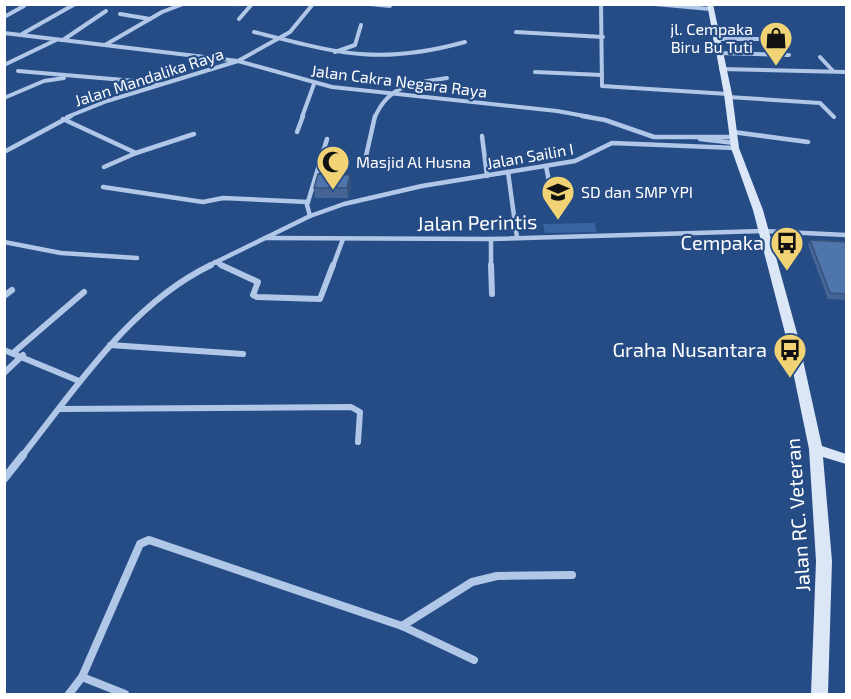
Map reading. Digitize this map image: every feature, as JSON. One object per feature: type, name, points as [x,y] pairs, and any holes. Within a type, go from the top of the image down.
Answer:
[{"type":"main road","name":"Jalan RC. Veteran","points":[[710,7],[728,95],[734,140],[763,231],[791,333],[816,449],[824,561],[820,694]]},
{"type":"main road","points":[[816,449],[846,459]]},
{"type":"street","points":[[22,34],[75,4]]},
{"type":"street","points":[[239,20],[252,4]]},
{"type":"street","name":"Jalan Mandalika Raya","points":[[4,152],[63,119],[162,83],[238,61],[281,39],[295,28],[313,4]]},
{"type":"street","points":[[370,4],[390,6]]},
{"type":"street","points":[[601,4],[603,37],[601,85],[604,87],[819,102],[825,105],[834,117]]},
{"type":"street","points":[[655,4],[710,7]]},
{"type":"street","points":[[104,46],[179,5]]},
{"type":"street","points":[[4,17],[24,6]]},
{"type":"street","points":[[63,40],[106,11]]},
{"type":"street","points":[[120,14],[151,19]]},
{"type":"street","points":[[361,25],[355,45],[362,56]]},
{"type":"street","points":[[254,32],[333,52],[362,56],[425,51],[465,42]]},
{"type":"street","points":[[516,32],[603,37]]},
{"type":"street","name":"Jalan Cakra Negara Raya","points":[[4,33],[238,61],[314,84],[557,111],[605,120],[650,136],[734,140]]},
{"type":"street","points":[[715,39],[767,39]]},
{"type":"street","points":[[4,65],[56,40]]},
{"type":"street","points":[[333,52],[355,45]]},
{"type":"street","points":[[718,53],[789,55]]},
{"type":"street","points":[[820,57],[833,71]]},
{"type":"street","points":[[721,69],[846,72]]},
{"type":"street","points":[[18,71],[162,83]]},
{"type":"street","points":[[535,72],[602,75]]},
{"type":"street","points":[[44,81],[46,74]]},
{"type":"street","points":[[4,98],[44,81],[73,77]]},
{"type":"street","points":[[366,156],[376,108],[387,93],[419,82],[447,78]]},
{"type":"street","points":[[132,81],[138,91]]},
{"type":"street","points":[[297,132],[314,84]]},
{"type":"street","points":[[63,119],[136,153]]},
{"type":"street","points":[[105,167],[136,153],[194,134]]},
{"type":"street","points":[[482,136],[487,176]]},
{"type":"street","points":[[310,216],[308,202],[327,139]]},
{"type":"street","points":[[734,140],[808,142]]},
{"type":"street","name":"Jalan Sailin I","points":[[4,479],[110,345],[159,300],[198,271],[310,216],[344,204],[422,186],[587,157],[612,142],[734,140]]},
{"type":"street","points":[[546,166],[554,207]]},
{"type":"street","points":[[508,172],[517,238]]},
{"type":"street","points":[[103,187],[203,202],[223,198],[308,202]]},
{"type":"street","name":"Jalan Perintis","points":[[263,238],[491,239],[763,231],[846,235]]},
{"type":"street","points":[[215,262],[258,282],[255,296],[320,299],[343,239]]},
{"type":"street","points":[[491,239],[492,294]]},
{"type":"street","points":[[4,242],[61,253],[137,258]]},
{"type":"street","points":[[4,296],[12,290]]},
{"type":"street","points":[[13,353],[84,292]]},
{"type":"street","points":[[110,345],[243,354]]},
{"type":"street","points":[[4,350],[22,355],[80,381]]},
{"type":"street","points":[[4,372],[22,355]]},
{"type":"street","points":[[60,409],[351,407],[360,412],[358,442]]},
{"type":"street","points":[[69,694],[82,677],[140,544],[148,540],[402,626],[474,660]]},
{"type":"street","points":[[402,626],[472,582],[497,576],[572,575]]},
{"type":"street","points":[[82,677],[124,694]]},
{"type":"shaded area","points":[[594,223],[597,232],[545,233],[543,224]]},
{"type":"building","points":[[318,174],[350,175],[347,188],[314,188]]},
{"type":"building","points":[[810,240],[846,242],[846,294],[830,293]]},
{"type":"place","name":"jl. Cempaka Biru Bu Tuti","points":[[776,67]]},
{"type":"place","name":"Masjid Al Husna","points":[[333,191]]},
{"type":"place","name":"SD dan SMP YPI","points":[[558,221]]},
{"type":"place","name":"Cempaka","points":[[787,272]]},
{"type":"place","name":"Graha Nusantara","points":[[790,379]]}]
